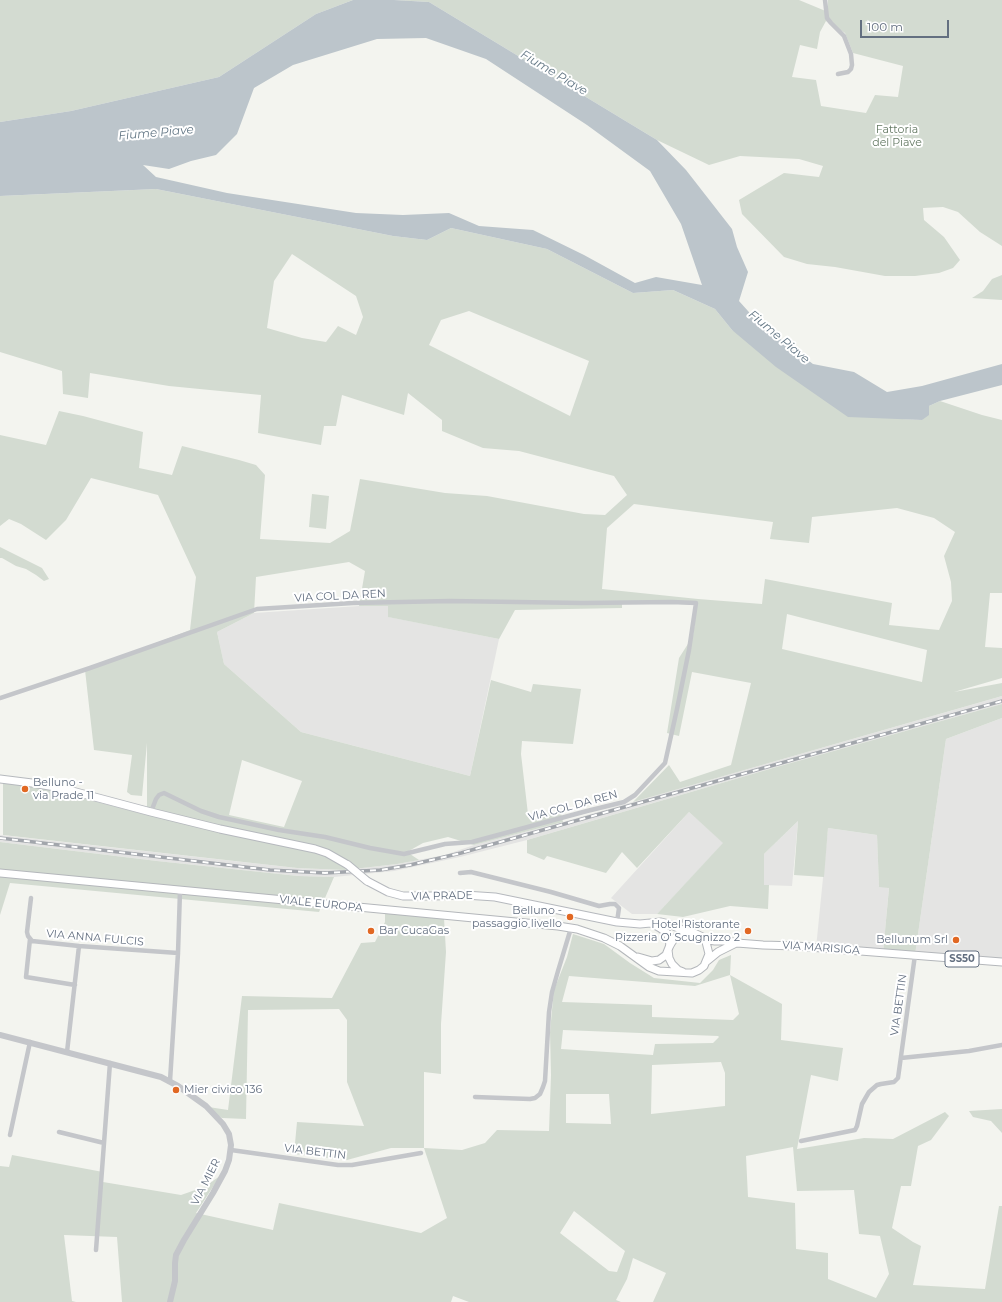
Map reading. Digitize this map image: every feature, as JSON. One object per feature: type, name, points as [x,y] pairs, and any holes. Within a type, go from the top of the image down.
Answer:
[{"type":"main road","name":"VIA PRADE","points":[[0,780],[62,788],[220,829],[315,849],[327,853],[348,865],[367,881],[388,892],[403,896],[488,896],[617,922],[662,922],[688,932]]},
{"type":"main road","name":"VIALE EUROPA","points":[[0,873],[572,928],[604,938],[620,946],[649,967],[659,971],[685,972]]},
{"type":"main road","points":[[651,923],[667,934],[670,939],[669,958],[678,970],[685,972]]},
{"type":"main road","name":"VIA MARISIGA","points":[[688,932],[709,940],[737,943],[1002,962]]},
{"type":"main road","points":[[669,948],[674,939],[680,934],[688,932]]},
{"type":"main road","points":[[703,938],[709,948],[707,961]]},
{"type":"main road","name":"VIA MARISIGA","points":[[685,972],[692,973],[699,970],[718,952],[737,943]]},
{"type":"main road","name":"VIALE EUROPA","points":[[636,957],[652,961],[659,960],[666,955],[669,948]]},
{"type":"street","points":[[825,0],[827,18],[844,36],[851,54],[851,69],[848,72],[838,74]]},
{"type":"street","name":"VIA COL DA REN","points":[[0,698],[257,609],[353,603],[450,600],[583,603],[696,603],[689,650],[665,763],[635,795],[624,802],[472,842],[445,844],[404,854],[219,817],[200,811],[164,794],[159,795],[156,799],[151,812]]},
{"type":"street","points":[[460,873],[471,872],[551,892],[599,906],[615,904],[618,908],[617,922]]},
{"type":"street","points":[[170,1081],[178,953],[180,890]]},
{"type":"street","name":"VIA ANNA FULCIS","points":[[31,898],[27,932],[30,939],[36,942],[178,953]]},
{"type":"street","points":[[684,921],[690,924],[688,932]]},
{"type":"street","points":[[475,1097],[530,1099],[535,1098],[540,1094],[545,1081],[549,1012],[552,992],[572,928]]},
{"type":"street","points":[[30,939],[26,977],[75,985]]},
{"type":"street","points":[[67,1052],[79,946]]},
{"type":"street","name":"VIA BETTIN","points":[[801,1141],[854,1130],[857,1126],[862,1104],[866,1096],[877,1085],[891,1083],[896,1080],[899,1075],[915,955]]},
{"type":"street","name":"VIA MIER","points":[[0,1035],[110,1063],[170,1081],[206,1106],[220,1119],[229,1134],[231,1150],[225,1171],[213,1194],[176,1255],[175,1281],[170,1302]]},
{"type":"street","points":[[10,1135],[30,1042]]},
{"type":"street","points":[[901,1058],[969,1051],[1002,1045]]},
{"type":"street","points":[[96,1250],[110,1063]]},
{"type":"street","points":[[59,1132],[104,1143]]},
{"type":"street","name":"VIA BETTIN","points":[[231,1150],[338,1165],[352,1165],[421,1153]]},
{"type":"shaded area","points":[[359,606],[388,606],[389,617],[499,639],[470,776],[301,732],[224,664],[217,632],[254,613]]},
{"type":"shaded area","points":[[1002,696],[1002,704],[773,768],[527,840],[460,857],[394,871],[334,877],[298,876],[0,842],[0,835],[297,868],[345,870],[397,864],[445,855],[474,845],[563,822]]},
{"type":"shaded area","points":[[1002,718],[1002,962],[915,955],[946,739]]},
{"type":"shaded area","points":[[689,812],[724,843],[657,914],[632,914],[611,898]]},
{"type":"shaded area","points":[[798,821],[792,886],[764,885],[764,854]]},
{"type":"shaded area","points":[[828,828],[877,835],[879,887],[889,887],[883,953],[816,948]]},
{"type":"green space","points":[[0,0],[353,0],[316,14],[219,77],[71,111],[0,122]]},
{"type":"green space","name":"Fattoria del Piave","points":[[394,0],[799,0],[828,12],[828,0],[1002,0],[1002,246],[980,232],[958,212],[943,207],[923,208],[924,220],[944,237],[960,260],[953,268],[939,273],[915,276],[885,276],[835,267],[807,264],[784,257],[742,214],[739,200],[784,173],[819,177],[823,166],[799,159],[740,156],[709,165],[657,140],[429,2]],"holes":[[[826,21],[845,33],[853,53],[903,66],[898,97],[875,95],[866,113],[821,106],[816,80],[792,77],[800,45],[817,49],[820,32]]]},
{"type":"green space","points":[[156,189],[393,236],[427,240],[451,228],[547,249],[633,293],[673,290],[715,309],[732,330],[902,419],[922,420],[929,406],[940,401],[1002,420],[1002,593],[990,593],[985,647],[1002,648],[1002,678],[954,692],[1002,683],[1002,696],[633,802],[669,765],[680,782],[731,765],[751,683],[692,672],[679,736],[667,733],[679,658],[693,636],[697,605],[622,601],[622,608],[515,610],[499,639],[388,617],[388,606],[359,606],[365,571],[349,562],[256,577],[254,613],[217,632],[224,664],[301,732],[470,776],[491,680],[531,692],[533,684],[581,689],[573,744],[522,741],[521,754],[528,814],[561,812],[563,822],[474,845],[448,837],[423,843],[407,852],[419,860],[345,870],[297,868],[3,835],[3,782],[51,790],[147,815],[147,743],[142,796],[131,795],[127,792],[132,755],[94,750],[85,670],[190,630],[196,577],[158,495],[91,478],[66,520],[46,540],[21,524],[9,519],[0,526],[0,435],[46,445],[59,411],[143,432],[139,468],[172,475],[182,446],[256,465],[265,475],[260,539],[330,543],[350,531],[360,479],[445,493],[487,496],[584,514],[605,515],[627,495],[614,476],[519,451],[483,448],[442,431],[442,420],[408,393],[404,415],[342,395],[336,426],[324,426],[321,445],[258,433],[261,395],[169,386],[90,373],[88,398],[63,394],[62,371],[0,352],[0,196]],"holes":[[[292,254],[356,296],[363,317],[356,335],[338,326],[326,342],[302,338],[267,328],[274,281]],[[469,311],[589,361],[570,416],[429,345],[441,320]],[[634,504],[773,522],[770,539],[809,543],[812,517],[897,508],[934,518],[955,532],[944,556],[951,582],[952,601],[939,630],[889,625],[892,603],[765,579],[762,604],[602,589],[607,528]],[[787,614],[927,650],[922,682],[782,649]],[[242,760],[302,781],[284,827],[229,815]]]},
{"type":"green space","points":[[1002,275],[1002,300],[972,298],[983,291],[992,279]]},
{"type":"green space","points":[[312,494],[329,496],[326,529],[309,527]]},
{"type":"green space","points":[[0,547],[42,568],[49,579],[44,581],[26,569],[0,558]]},
{"type":"green space","points":[[1002,704],[1002,718],[946,739],[915,955],[883,953],[889,888],[879,887],[877,835],[828,828],[824,877],[794,875],[798,821],[764,854],[764,885],[769,885],[768,909],[730,906],[683,917],[657,914],[723,843],[689,812],[637,868],[622,852],[606,873],[547,856],[544,860],[527,853],[527,840],[773,768]]},
{"type":"green space","points":[[0,842],[298,876],[334,877],[319,912],[10,883],[0,915]]},
{"type":"green space","points":[[385,912],[444,918],[446,952],[441,1024],[441,1074],[424,1072],[424,1148],[391,1148],[347,1160],[294,1154],[297,1122],[364,1126],[347,1082],[347,1020],[339,1009],[248,1010],[246,1119],[222,1118],[202,1106],[228,1110],[242,996],[332,998],[361,943],[375,942],[385,922]]},
{"type":"green space","points":[[573,934],[604,944],[654,978],[700,983],[713,970],[719,960],[731,955],[730,975],[782,1004],[781,1040],[843,1048],[838,1081],[811,1075],[797,1149],[864,1138],[893,1139],[945,1112],[949,1116],[931,1140],[918,1146],[911,1186],[901,1186],[892,1228],[921,1246],[913,1285],[985,1289],[999,1206],[1002,1206],[1002,1302],[653,1302],[666,1273],[633,1258],[627,1279],[616,1300],[621,1302],[469,1302],[453,1296],[451,1302],[122,1302],[117,1237],[64,1235],[72,1301],[76,1302],[0,1302],[0,1166],[9,1167],[12,1155],[103,1172],[103,1182],[181,1195],[204,1187],[220,1176],[196,1213],[273,1230],[279,1203],[421,1233],[447,1218],[424,1148],[462,1150],[485,1143],[497,1130],[549,1131],[551,1075],[550,1032],[554,990],[567,957]],"holes":[[[730,975],[739,1014],[733,1020],[652,1017],[652,1005],[562,1002],[569,976],[695,986]],[[563,1030],[719,1037],[713,1043],[655,1044],[653,1055],[561,1049]],[[721,1062],[725,1073],[725,1106],[651,1114],[652,1065]],[[566,1094],[609,1094],[611,1124],[566,1123]],[[793,1147],[797,1191],[854,1190],[859,1234],[880,1236],[889,1274],[876,1298],[828,1279],[828,1253],[796,1249],[795,1203],[748,1197],[746,1156]],[[574,1211],[625,1251],[617,1272],[609,1271],[560,1233]]]},
{"type":"green space","points":[[1002,1109],[1002,1133],[991,1121],[973,1117],[969,1111]]},
{"type":"water","name":"Fiume Piave","points":[[353,0],[429,2],[657,140],[686,170],[732,229],[737,247],[748,272],[739,301],[757,321],[813,364],[854,372],[887,392],[922,386],[1002,364],[1002,385],[940,401],[929,406],[929,415],[922,420],[848,417],[776,367],[732,330],[715,309],[673,290],[633,293],[547,249],[451,228],[427,240],[393,236],[156,189],[0,196],[0,122],[71,111],[219,77],[316,14]],"holes":[[[426,38],[486,59],[587,125],[650,171],[681,224],[702,285],[656,277],[635,283],[584,255],[533,230],[479,226],[449,213],[403,215],[356,213],[227,193],[156,177],[143,165],[169,169],[191,161],[216,155],[237,134],[254,88],[293,65],[377,39]]]},
{"type":"railway","points":[[0,838],[270,870],[325,873],[380,870],[410,865],[461,853],[1002,701]]},
{"type":"place","name":"Belluno - via Prade 11","points":[[25,789]]},
{"type":"place","name":"Belluno - passaggio livello","points":[[570,917]]},
{"type":"place","name":"Bar CucaGas","points":[[371,931]]},
{"type":"place","name":"Hotel Ristorante Pizzeria O' Scugnizzo 2","points":[[748,931]]},
{"type":"place","name":"Bellunum Srl","points":[[956,940]]},
{"type":"place","name":"Mier civico 136","points":[[176,1090]]}]
